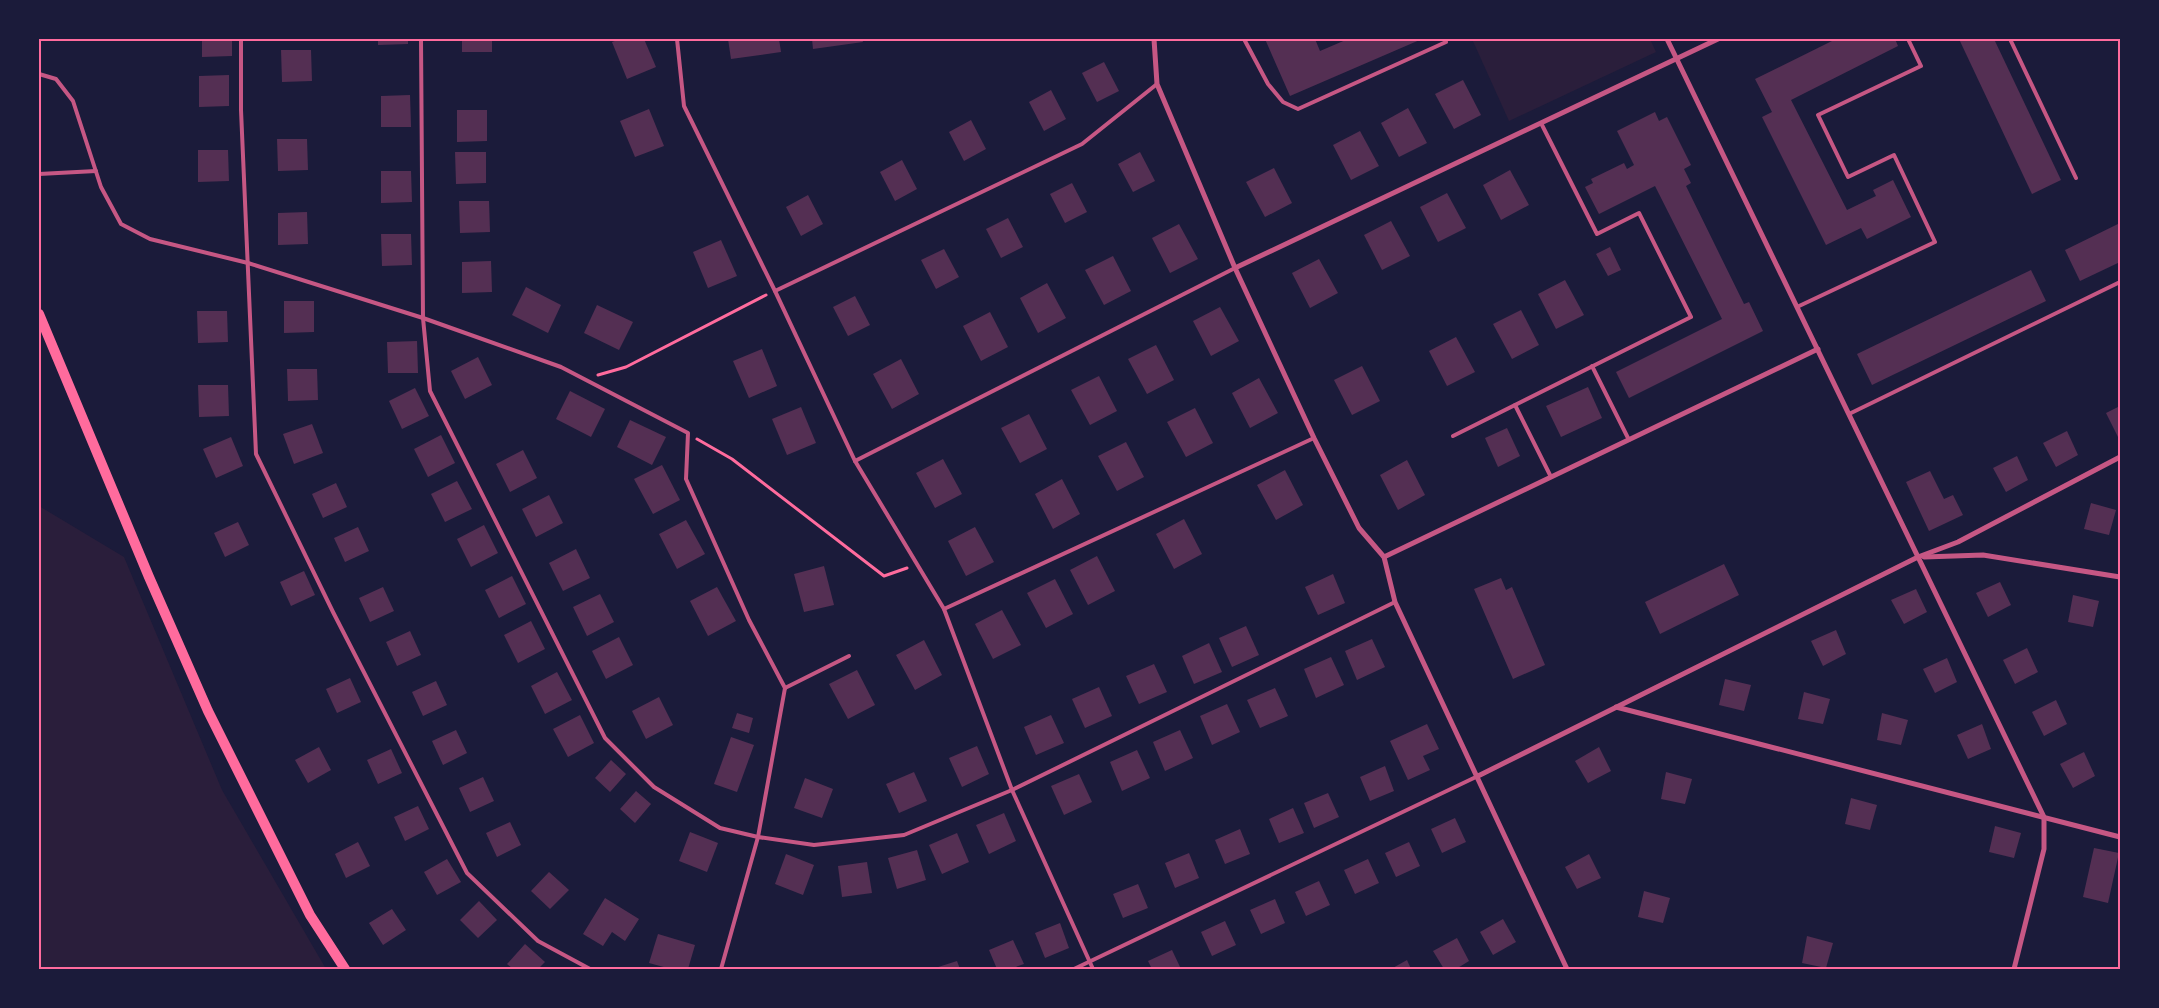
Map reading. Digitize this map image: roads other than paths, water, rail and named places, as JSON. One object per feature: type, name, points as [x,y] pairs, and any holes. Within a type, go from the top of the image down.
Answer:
[{"type":"main road","points":[[39,314],[149,577],[208,711],[310,915],[345,969]]},
{"type":"street","points":[[1154,39],[1157,84],[1235,268],[1314,438],[1359,528],[1384,557],[1396,602],[1567,969]]},
{"type":"street","points":[[1667,39],[2044,817],[2044,849],[2014,969]]},
{"type":"street","points":[[1235,268],[1718,39]]},
{"type":"street","points":[[1384,557],[1818,350]]},
{"type":"street","points":[[1478,776],[1918,557],[1958,542],[2120,457]]},
{"type":"street","points":[[1918,557],[1983,555],[2120,577]]},
{"type":"street","points":[[1616,707],[2120,837]]},
{"type":"lane","points":[[241,39],[241,110],[256,454],[467,873],[538,941],[590,969]]},
{"type":"lane","points":[[421,39],[423,318],[430,391],[605,738],[654,788],[720,828],[758,837],[814,845],[904,835],[1012,790],[1396,602]]},
{"type":"lane","points":[[678,39],[684,106],[775,291],[855,461],[944,609],[1012,790],[1093,969]]},
{"type":"lane","points":[[1244,39],[1268,84],[1283,102],[1298,109],[1446,42]]},
{"type":"lane","points":[[1797,307],[1935,242],[1894,155],[1848,177],[1818,115],[1921,66],[1908,39]]},
{"type":"lane","points":[[2010,39],[2076,178]]},
{"type":"lane","points":[[39,74],[56,79],[73,101],[101,187],[121,224],[150,239],[248,263],[423,318],[561,367],[688,433],[686,479],[744,611],[785,688],[758,837],[721,969]]},
{"type":"lane","points":[[775,291],[1082,144],[1157,84]]},
{"type":"lane","points":[[1453,436],[1691,317],[1639,213],[1597,234],[1541,123]]},
{"type":"lane","points":[[39,174],[96,171]]},
{"type":"lane","points":[[855,461],[1235,268]]},
{"type":"lane","points":[[1849,414],[2120,282]]},
{"type":"lane","points":[[1592,366],[1629,440]]},
{"type":"lane","points":[[1515,405],[1551,477]]},
{"type":"lane","points":[[944,609],[1314,438]]},
{"type":"lane","points":[[785,688],[849,656]]},
{"type":"lane","points":[[1074,969],[1478,776]]}]
